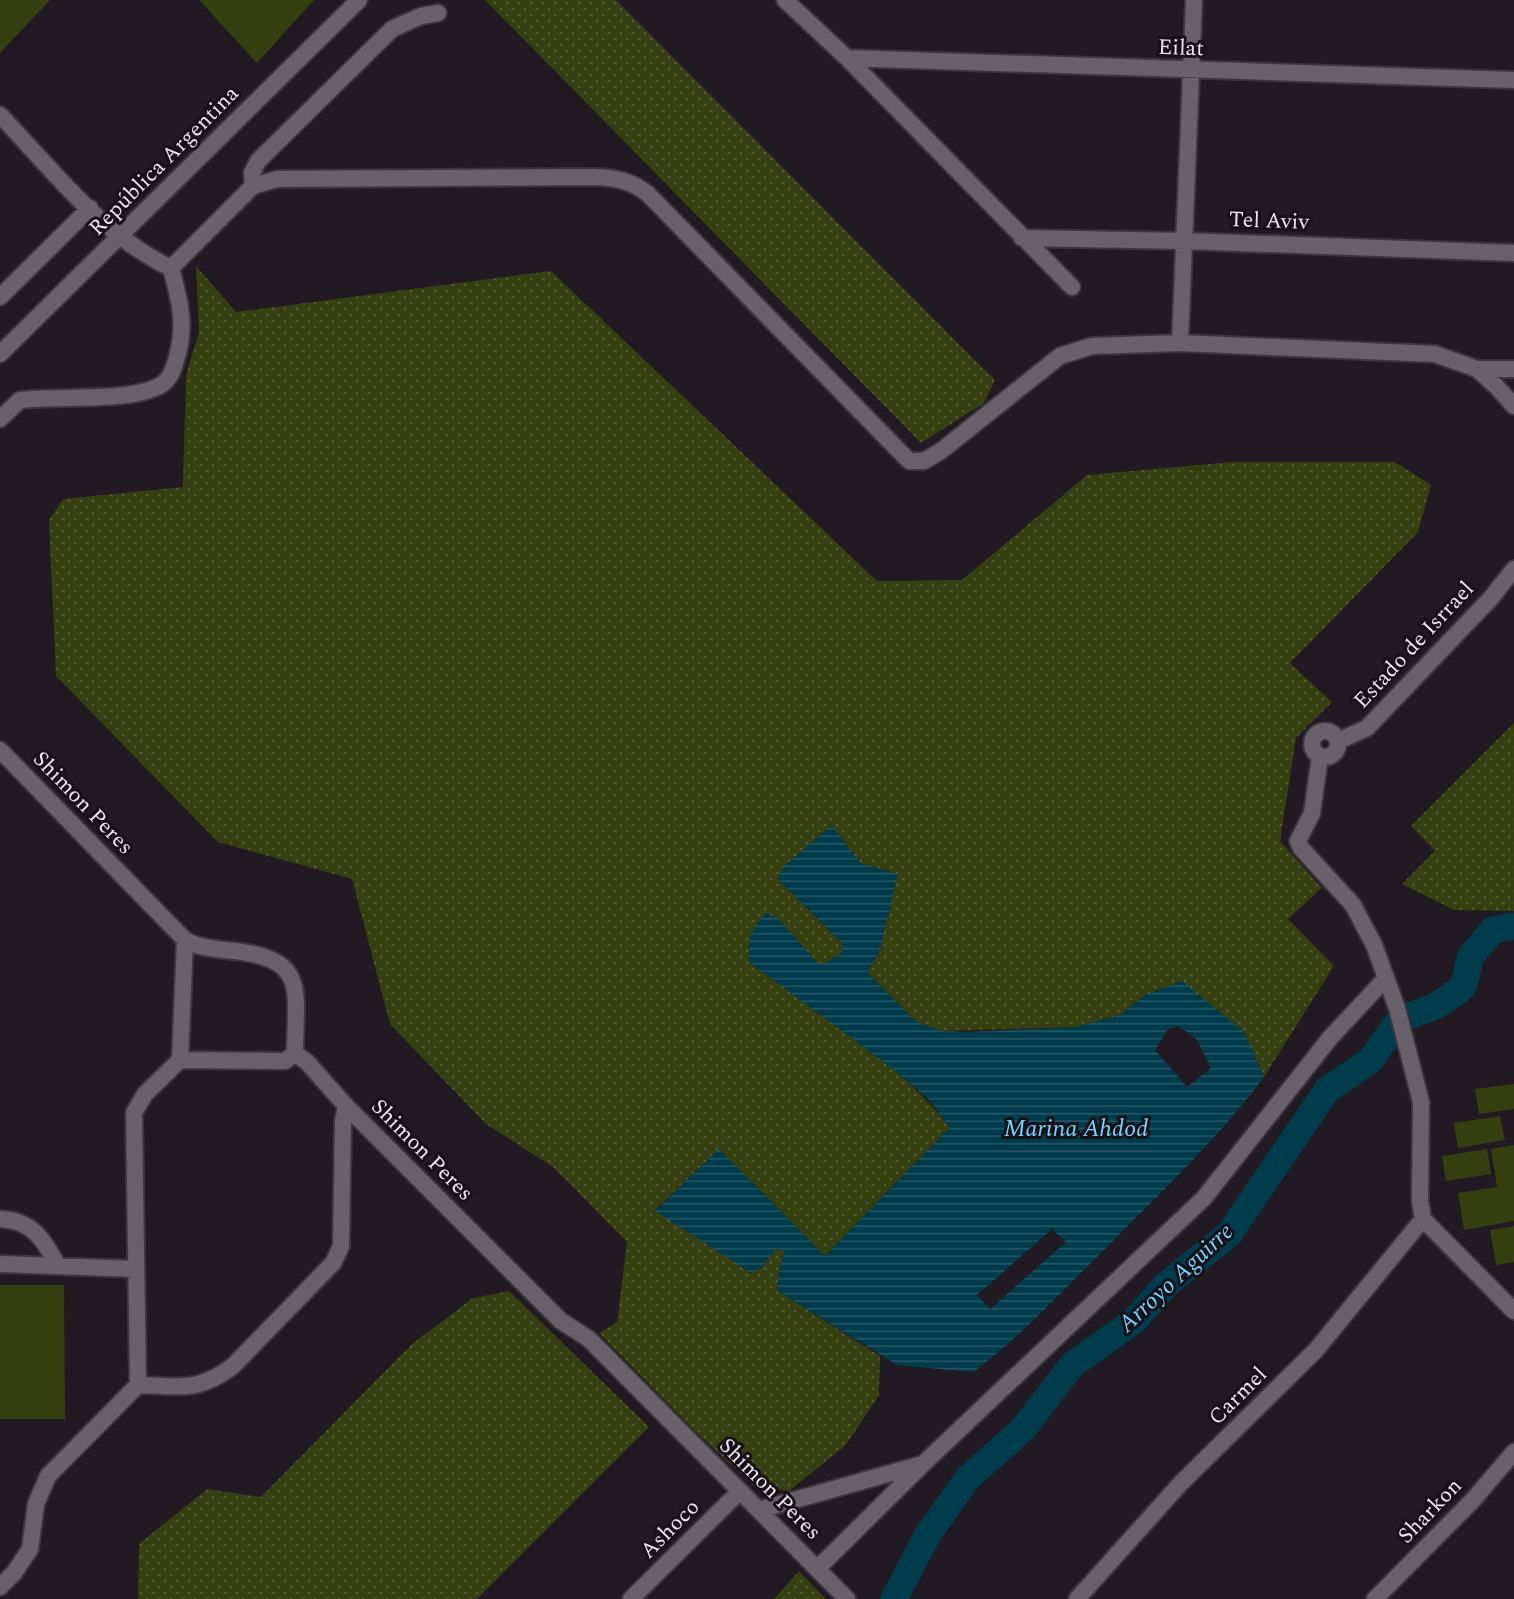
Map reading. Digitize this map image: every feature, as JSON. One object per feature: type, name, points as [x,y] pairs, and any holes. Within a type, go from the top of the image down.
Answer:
[{"type":"street","name":"República Argentina","points":[[0,354],[359,0]]},
{"type":"street","points":[[785,0],[847,58],[1072,287]]},
{"type":"street","points":[[1180,343],[1194,0]]},
{"type":"street","points":[[253,186],[252,173],[258,160],[392,29],[421,16],[438,13]]},
{"type":"street","name":"Eilat","points":[[847,58],[1514,80]]},
{"type":"street","points":[[0,419],[20,400],[111,396],[162,384],[174,370],[181,342],[183,310],[171,268],[152,259],[120,236],[2,122]]},
{"type":"street","points":[[171,268],[253,186],[296,177],[596,177],[625,180],[638,185],[909,461],[924,461],[941,451],[1060,356],[1092,346],[1180,343],[1435,354],[1477,369],[1514,369]]},
{"type":"street","points":[[0,297],[90,208]]},
{"type":"street","name":"Tel Aviv","points":[[1022,238],[1185,241],[1514,253]]},
{"type":"street","points":[[1477,369],[1514,406]]},
{"type":"street","name":"Estado de Isrrael","points":[[1386,978],[1374,945],[1353,905],[1301,848],[1298,840],[1312,813],[1320,756],[1332,756],[1337,749],[1338,741],[1367,728],[1491,598],[1514,568]]},
{"type":"street","name":"Shimon Peres","points":[[0,750],[184,940]]},
{"type":"street","points":[[0,1587],[14,1573],[30,1550],[36,1504],[48,1476],[138,1385],[134,1113],[144,1094],[180,1060],[285,1061],[295,1053],[295,995],[288,972],[280,963],[259,954],[216,949],[184,940],[180,1060]]},
{"type":"street","points":[[817,1569],[924,1463],[1204,1198],[1330,1038],[1386,978],[1397,1008],[1421,1102],[1420,1201],[1424,1219],[1514,1311]]},
{"type":"street","name":"Shimon Peres","points":[[295,1053],[307,1062],[346,1106],[561,1321],[589,1339],[847,1599]]},
{"type":"street","points":[[138,1385],[193,1388],[215,1379],[232,1366],[333,1263],[341,1246],[343,1121],[346,1106]]},
{"type":"street","name":"Carmel","points":[[1077,1599],[1181,1483],[1316,1350],[1424,1219]]},
{"type":"street","points":[[0,1220],[13,1220],[29,1226],[44,1239],[58,1266]]},
{"type":"street","points":[[0,1264],[136,1269]]},
{"type":"street","name":"Sharkon","points":[[1375,1599],[1472,1500],[1514,1452]]},
{"type":"street","points":[[759,1510],[924,1463]]},
{"type":"street","name":"Ashoco","points":[[631,1599],[740,1491]]},
{"type":"green space","points":[[0,0],[50,0],[0,53]]},
{"type":"green space","points":[[199,0],[314,0],[257,63]]},
{"type":"green space","points":[[485,0],[616,0],[995,380],[984,403],[921,443]]},
{"type":"green space","points":[[196,266],[236,312],[551,271],[877,581],[962,580],[1087,475],[1233,462],[1395,462],[1431,485],[1418,532],[1290,663],[1332,702],[1296,738],[1280,841],[1322,888],[1288,919],[1334,966],[1264,1077],[1244,1032],[1147,994],[1120,1015],[1076,1027],[942,1031],[915,1021],[867,972],[879,952],[897,874],[860,863],[778,879],[842,943],[842,953],[826,963],[817,963],[780,920],[749,962],[856,1038],[906,1080],[950,1127],[825,1256],[719,1149],[655,1210],[751,1273],[777,1247],[784,1252],[778,1276],[778,1291],[880,1356],[879,1395],[846,1445],[789,1491],[755,1487],[695,1431],[599,1333],[617,1322],[627,1242],[553,1167],[486,1124],[390,1024],[352,879],[218,842],[56,676],[49,520],[63,499],[183,487],[186,375],[199,332]]},
{"type":"green space","points":[[1514,723],[1514,911],[1454,910],[1402,884],[1435,851],[1411,826]]},
{"type":"green space","points":[[1514,1084],[1514,1109],[1479,1114],[1475,1089]]},
{"type":"green space","points":[[1500,1116],[1505,1140],[1458,1148],[1454,1123]]},
{"type":"green space","points":[[1514,1145],[1514,1221],[1464,1230],[1458,1193],[1497,1187],[1491,1149]]},
{"type":"green space","points":[[1487,1149],[1491,1174],[1446,1181],[1442,1156]]},
{"type":"green space","points":[[1514,1226],[1514,1262],[1496,1265],[1490,1230]]},
{"type":"green space","points":[[0,1285],[64,1285],[65,1419],[0,1419]]},
{"type":"green space","points":[[509,1291],[649,1427],[477,1599],[138,1599],[139,1544],[207,1489],[261,1497],[412,1344],[473,1298]]},
{"type":"green space","points":[[799,1571],[826,1599],[774,1599]]},
{"type":"water","name":"Marina Ahdod","points":[[832,825],[860,863],[898,874],[879,953],[867,972],[915,1021],[942,1031],[967,1032],[1076,1027],[1120,1015],[1147,994],[1182,981],[1244,1032],[1264,1077],[1228,1122],[1168,1186],[1025,1328],[973,1372],[897,1365],[778,1291],[778,1276],[784,1252],[777,1248],[761,1268],[751,1273],[655,1211],[719,1149],[825,1256],[950,1127],[927,1098],[893,1069],[749,962],[751,935],[756,924],[766,913],[780,920],[817,963],[826,963],[842,953],[842,943],[778,879],[783,867]],"holes":[[[1179,1026],[1197,1040],[1211,1068],[1187,1087],[1155,1050],[1168,1029]],[[1052,1229],[1066,1242],[990,1309],[977,1295]]]},
{"type":"waterway","name":"Arroyo Aguirre","points":[[894,1599],[928,1534],[968,1478],[1023,1429],[1072,1365],[1134,1321],[1166,1285],[1229,1234],[1327,1090],[1370,1061],[1399,1020],[1438,1005],[1463,987],[1471,956],[1493,930],[1514,926]]}]
